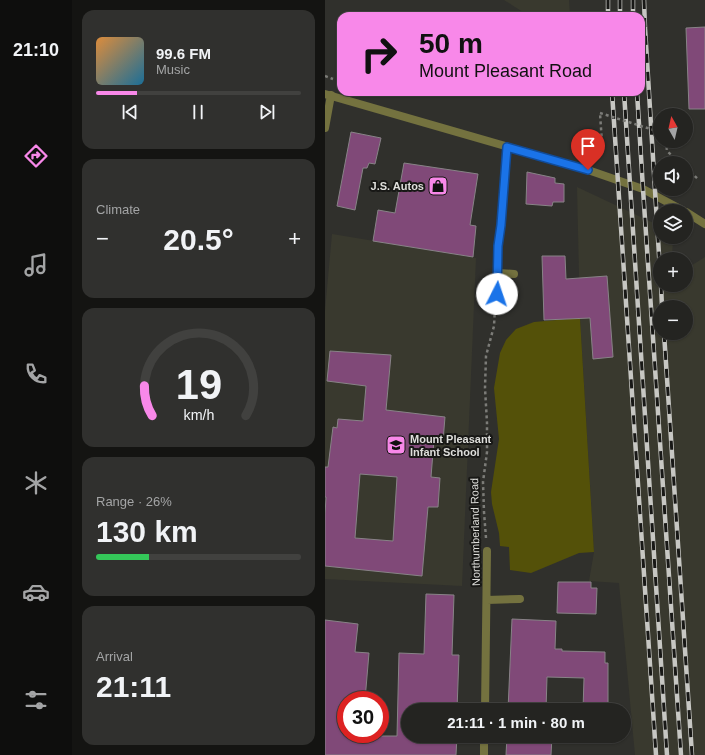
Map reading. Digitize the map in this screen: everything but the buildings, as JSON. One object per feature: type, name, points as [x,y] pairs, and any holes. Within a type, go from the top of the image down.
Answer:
[{"type":"street","points":[[325,128],[328,94],[588,170],[655,195],[671,204]]},
{"type":"street","points":[[497,294],[498,246],[507,147]]},
{"type":"street","points":[[693,217],[705,224]]},
{"type":"street","points":[[498,273],[514,274]]},
{"type":"street","name":"Northumberland Road","points":[[485,703],[487,550]]},
{"type":"street","name":"Northumberland Road","points":[[487,600],[520,599]]},
{"type":"street","points":[[484,743],[484,755]]},
{"type":"path","points":[[594,151],[602,143],[600,113],[653,130]]},
{"type":"path","points":[[667,148],[667,151],[672,156]]},
{"type":"path","points":[[693,174],[699,180]]},
{"type":"path","name":"Northumberland Road","points":[[487,550],[483,482],[487,452],[485,388],[486,356],[494,326],[497,294]]},
{"type":"shaded area","points":[[504,0],[569,0],[570,12],[523,12]]},
{"type":"shaded area","points":[[577,187],[653,223],[653,244],[673,244],[672,252],[653,252],[653,292],[693,292],[693,265],[705,257],[705,755],[635,755],[619,583],[589,581],[594,552],[580,318]]},
{"type":"shaded area","name":"Mount Pleasant Infant School","points":[[332,234],[476,258],[462,586],[325,579],[325,311]]},
{"type":"shaded area","points":[[580,318],[594,552],[579,553],[531,573],[510,570],[509,547],[500,546],[491,492],[499,439],[494,388],[500,353],[506,340],[516,329],[534,322]]},
{"type":"railway","points":[[608,0],[608,12]]},
{"type":"railway","points":[[620,0],[620,12]]},
{"type":"railway","points":[[633,0],[633,12]]},
{"type":"railway","points":[[644,0],[644,12]]},
{"type":"railway","points":[[645,28],[659,252]]},
{"type":"railway","points":[[612,96],[656,755]]},
{"type":"railway","points":[[624,96],[667,755]]},
{"type":"railway","points":[[637,96],[681,755]]},
{"type":"railway","points":[[661,292],[662,300]]},
{"type":"railway","points":[[664,340],[692,755]]},
{"type":"place","name":"J.S. Autos","points":[[438,186]]},
{"type":"place","name":"Mount Pleasant Infant School","points":[[396,445]]},
{"type":"route","points":[[497,294],[498,246],[507,147],[588,170]]}]
